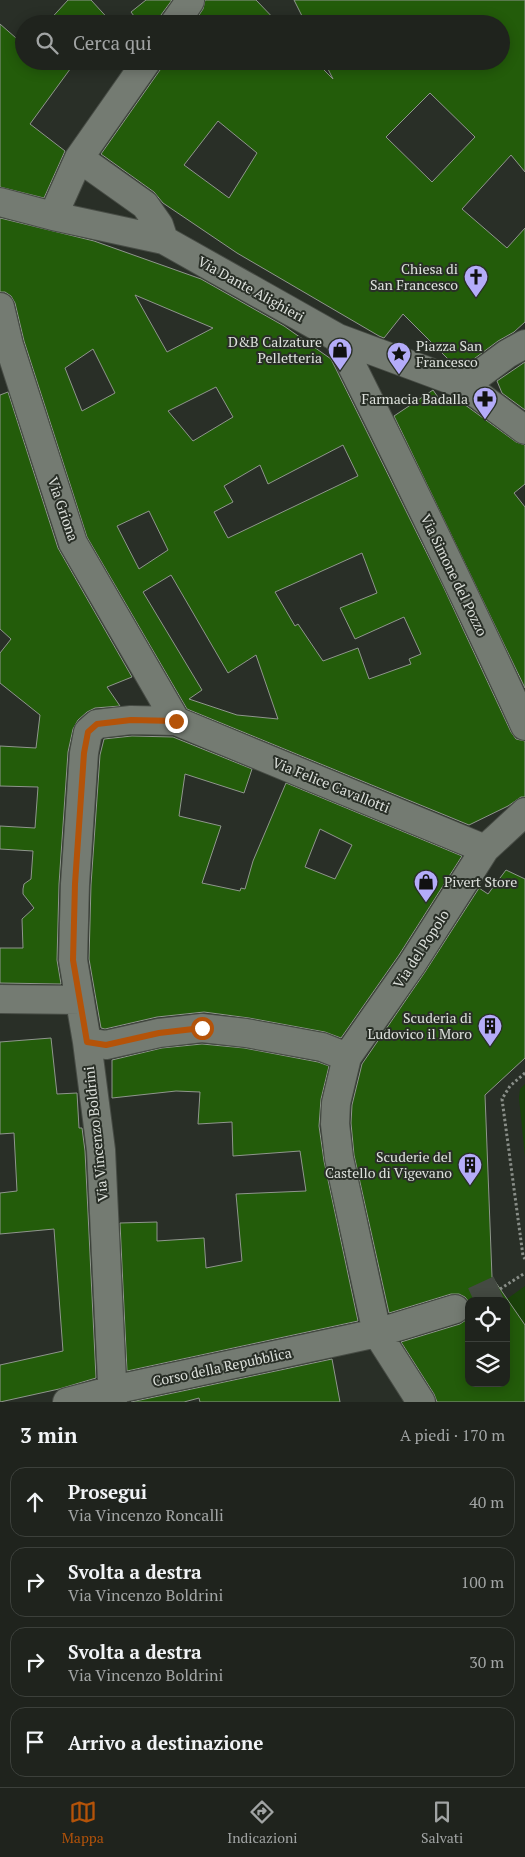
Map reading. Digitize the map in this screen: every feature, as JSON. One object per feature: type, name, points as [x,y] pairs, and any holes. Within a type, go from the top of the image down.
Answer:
[{"type":"street","points":[[180,15],[190,1]]},
{"type":"street","points":[[53,216],[78,158],[141,70]]},
{"type":"street","points":[[78,158],[145,205],[159,225],[164,240]]},
{"type":"street","name":"Via Dante Alighieri","points":[[0,202],[53,216],[164,240],[338,338]]},
{"type":"street","name":"Via Griona","points":[[0,307],[9,345],[73,543],[176,721]]},
{"type":"street","points":[[338,338],[456,381],[525,430]]},
{"type":"street","name":"Via Simone del Pozzo","points":[[338,338],[493,656],[525,726]]},
{"type":"street","points":[[456,381],[525,344]]},
{"type":"street","name":"Via Vincenzo Boldrini","points":[[113,1396],[101,1150],[87,1042],[73,960],[75,884],[84,753],[88,732],[97,724],[131,720],[176,721]]},
{"type":"street","name":"Via Felice Cavallotti","points":[[176,721],[485,849]]},
{"type":"street","name":"Via del Popolo","points":[[377,1334],[339,1158],[335,1124],[336,1102],[347,1057],[412,964],[485,849],[525,812]]},
{"type":"street","points":[[0,999],[80,1000]]},
{"type":"street","points":[[87,1042],[106,1045],[159,1033],[202,1028],[246,1032],[322,1048],[347,1057]]},
{"type":"street","name":"Corso della Repubblica","points":[[67,1402],[113,1396],[377,1334],[455,1309]]},
{"type":"street","points":[[377,1334],[421,1402]]},
{"type":"path","points":[[525,1072],[510,1086],[502,1098],[523,1256],[525,1259]]},
{"type":"path","points":[[500,1289],[525,1274]]},
{"type":"green space","points":[[525,1084],[525,1157],[519,1098],[520,1089]]},
{"type":"green space","points":[[525,1286],[525,1325],[510,1303],[510,1297]]},
{"type":"building","points":[[68,0],[91,0],[105,15],[54,15]]},
{"type":"building","points":[[146,0],[172,0],[161,15],[133,15],[131,12]]},
{"type":"building","points":[[205,0],[256,0],[270,15],[199,15]]},
{"type":"building","points":[[294,0],[525,0],[525,172],[511,155],[462,209],[507,248],[525,228],[525,322],[514,332],[498,341],[463,367],[453,364],[403,314],[384,338],[237,253],[163,203],[154,192],[101,154],[160,70],[324,70],[333,79],[328,70],[510,70],[510,15],[302,15]],"holes":[[[430,93],[475,137],[432,182],[386,137]],[[218,121],[257,153],[229,198],[184,165]]]},
{"type":"building","points":[[0,24],[15,37],[15,70],[69,70],[30,124],[65,151],[44,198],[0,187]]},
{"type":"building","points":[[0,218],[94,241],[201,279],[284,326],[331,359],[443,586],[511,732],[516,739],[525,741],[525,797],[521,797],[508,806],[469,825],[187,709],[87,537],[24,341],[15,303],[11,296],[5,292],[0,292]],"holes":[[[135,295],[213,328],[167,352]],[[93,349],[115,393],[82,411],[65,368]],[[216,387],[233,417],[193,441],[168,411]],[[343,445],[358,476],[228,538],[214,512],[233,502],[224,486],[260,465],[268,484]],[[149,511],[168,550],[139,569],[117,526]],[[362,553],[377,593],[340,608],[355,639],[404,617],[421,654],[409,659],[411,664],[369,679],[358,648],[323,661],[298,624],[295,626],[275,592]],[[171,575],[228,673],[256,655],[278,719],[237,715],[189,699],[202,690],[143,592]]]},
{"type":"building","points":[[525,362],[525,410],[502,393],[497,381]]},
{"type":"building","points":[[433,390],[440,400],[449,396],[457,399],[516,442],[525,445],[525,484],[514,493],[525,507],[525,688],[394,416]]},
{"type":"building","points":[[8,392],[58,548],[132,677],[107,687],[120,706],[95,708],[78,720],[73,729],[68,752],[59,884],[57,960],[61,984],[0,983],[0,948],[23,948],[22,919],[34,908],[23,894],[24,884],[31,879],[33,851],[0,849],[0,826],[35,828],[38,787],[0,786],[0,746],[36,748],[40,715],[0,683],[0,653],[11,639],[0,629],[0,395]]},
{"type":"building","points":[[132,736],[173,737],[252,769],[244,793],[185,774],[179,816],[221,826],[202,883],[240,891],[241,888],[245,889],[253,861],[286,783],[462,856],[399,955],[341,1038],[325,1032],[204,1012],[157,1017],[105,1029],[101,1028],[89,959],[91,885],[100,755],[104,739]],"holes":[[[320,829],[352,845],[335,879],[305,867]]]},
{"type":"building","points":[[506,870],[525,879],[525,1058],[485,1095],[492,1277],[506,1297],[465,1297],[459,1294],[451,1294],[389,1313],[354,1155],[351,1123],[352,1105],[362,1064],[425,972],[479,888],[488,894]]},
{"type":"building","points":[[51,1038],[57,1094],[77,1093],[79,1128],[82,1128],[85,1151],[96,1378],[59,1389],[0,1402],[0,1365],[63,1351],[54,1229],[0,1234],[0,1193],[17,1191],[14,1133],[0,1134],[0,1042]]},
{"type":"building","points":[[202,1044],[244,1048],[318,1062],[329,1066],[321,1099],[319,1126],[324,1161],[358,1321],[127,1371],[120,1223],[157,1222],[157,1241],[204,1238],[206,1268],[242,1261],[236,1194],[306,1191],[300,1151],[233,1156],[232,1122],[198,1124],[200,1092],[176,1091],[112,1098],[112,1060],[162,1048]]},
{"type":"building","points":[[510,1303],[525,1325],[525,1402],[437,1402],[434,1394],[401,1342],[460,1324],[465,1321],[465,1387],[510,1387]]},
{"type":"building","points":[[332,1359],[340,1402],[200,1402],[199,1398],[184,1402],[131,1402]]},
{"type":"tunnel","points":[[483,1297],[500,1289]]},
{"type":"place","name":"Chiesa di San Francesco","points":[[476,298]]},
{"type":"place","name":"D&B Calzature Pelletteria","points":[[340,371]]},
{"type":"place","name":"Piazza San Francesco","points":[[399,375]]},
{"type":"place","name":"Farmacia Badalla","points":[[485,420]]},
{"type":"place","name":"Pivert Store","points":[[426,903]]},
{"type":"place","name":"Scuderia di Ludovico il Moro","points":[[490,1047]]},
{"type":"place","name":"Scuderie del Castello di Vigevano","points":[[470,1186]]},
{"type":"route","points":[[176,721],[131,720],[97,724],[88,732],[84,753],[75,884],[73,960],[87,1042],[106,1045],[159,1033],[202,1028]]}]
